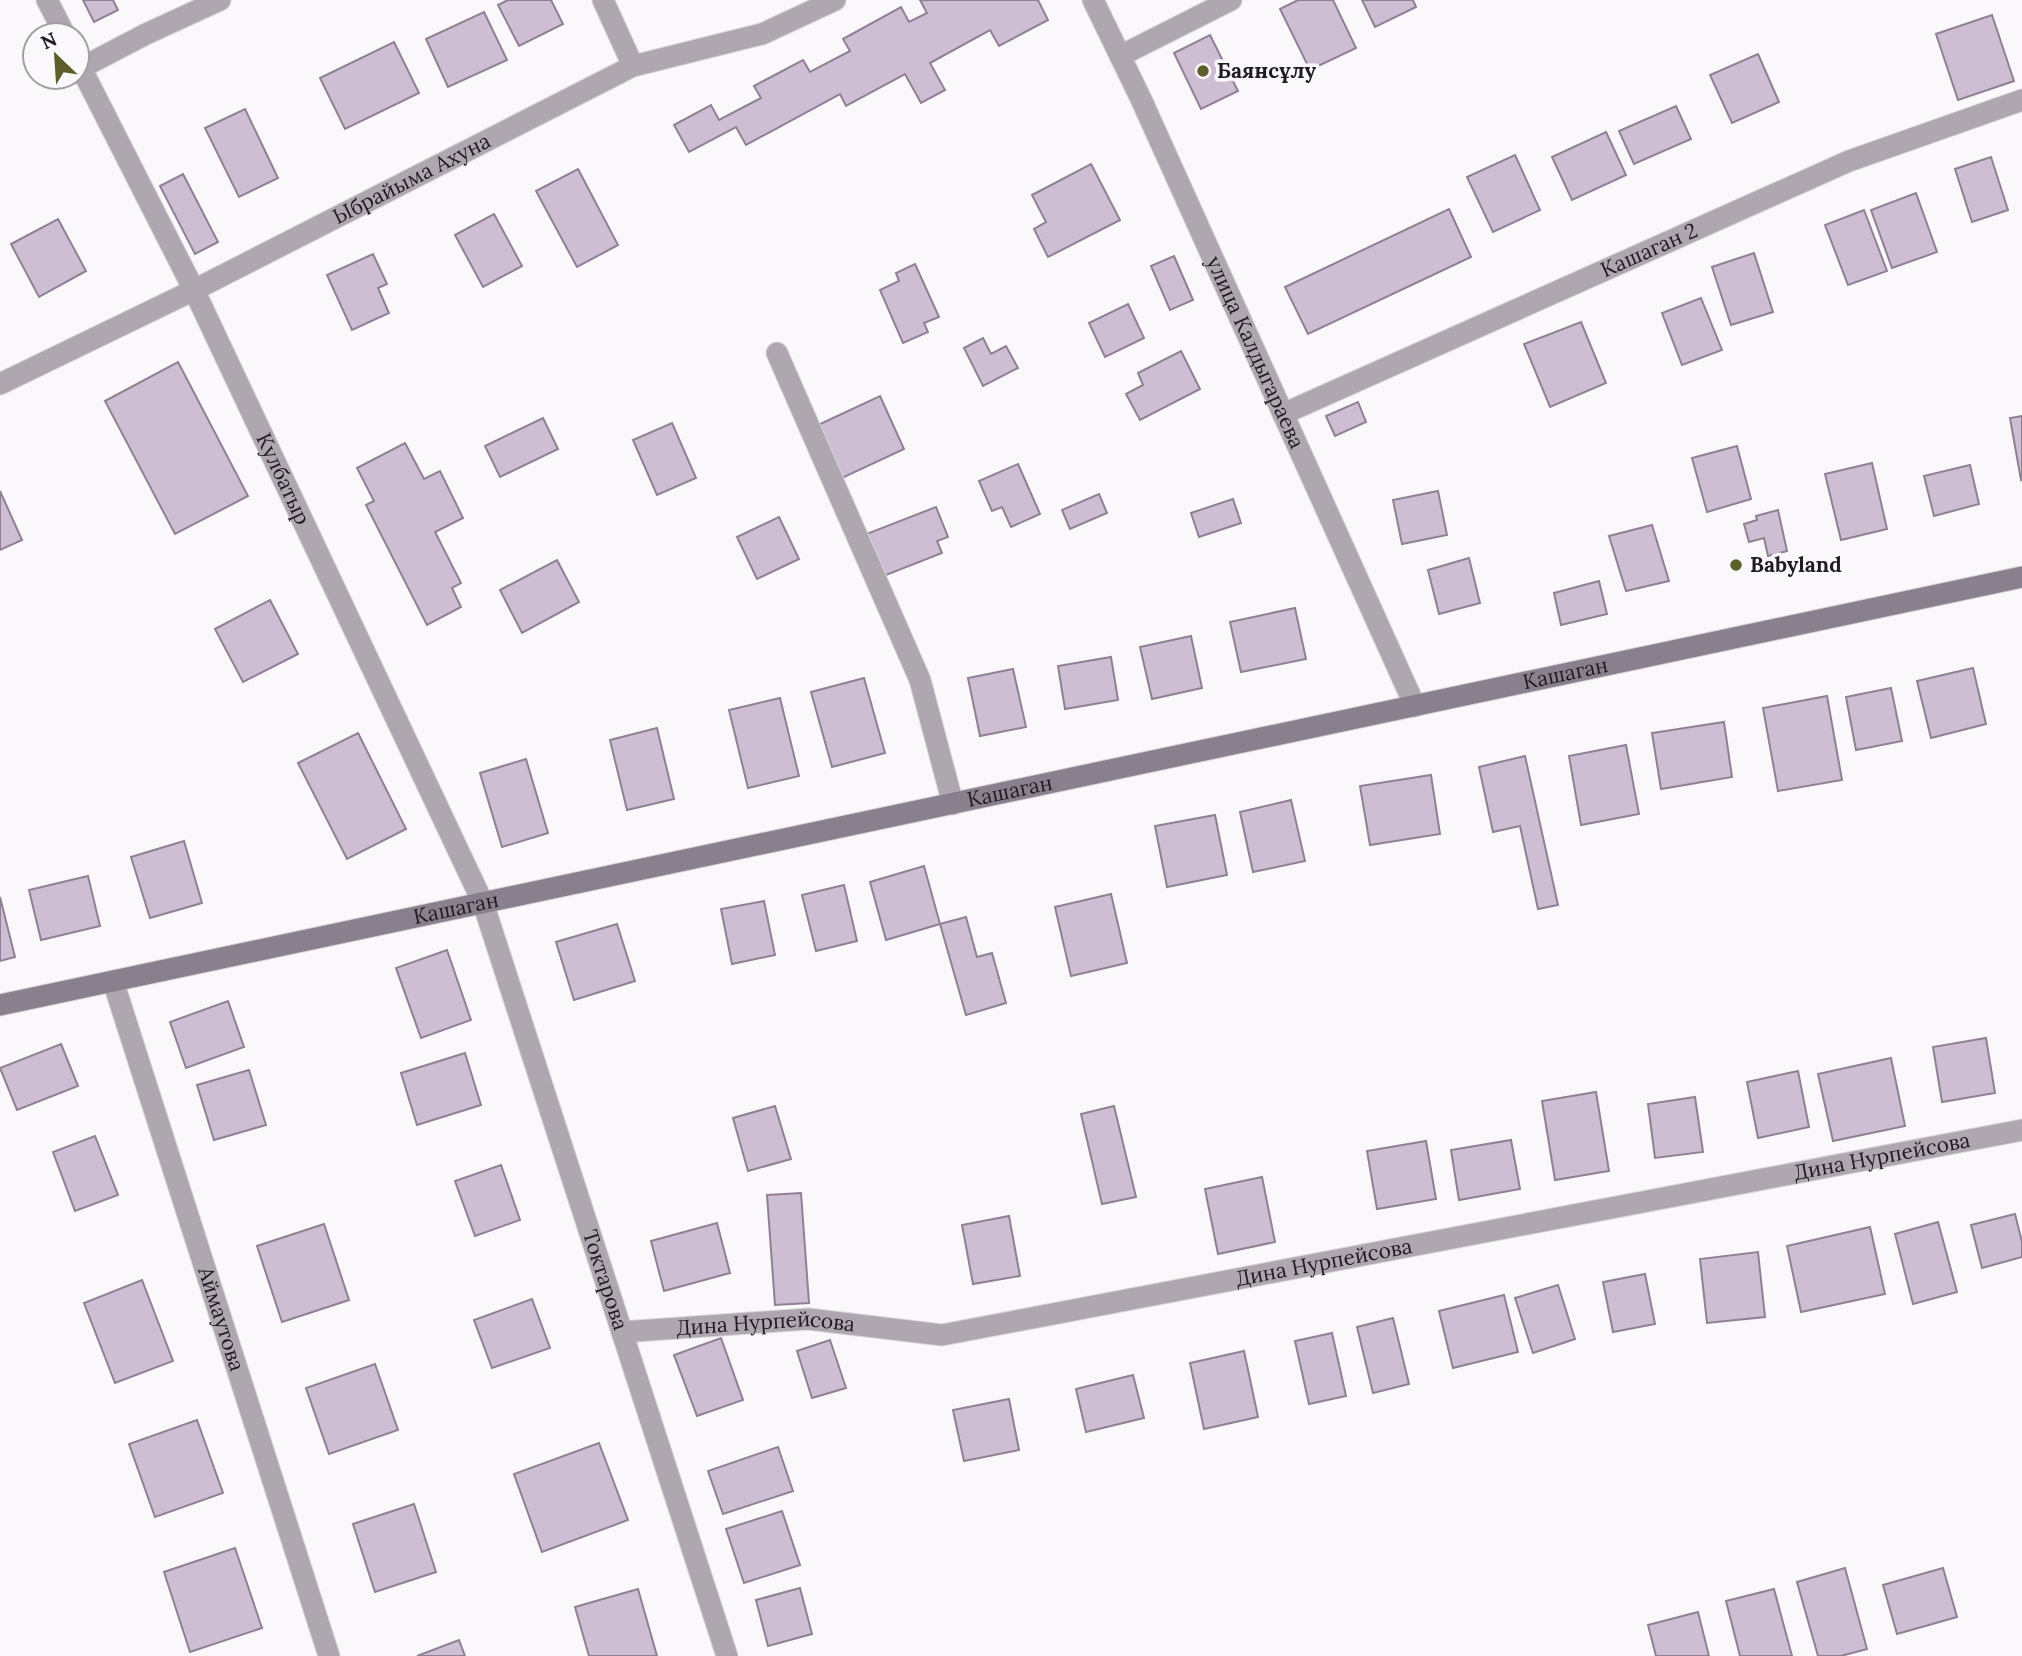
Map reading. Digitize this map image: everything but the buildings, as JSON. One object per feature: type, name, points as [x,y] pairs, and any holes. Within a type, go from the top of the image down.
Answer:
[{"type":"street","points":[[47,0],[58,21]]},
{"type":"street","points":[[91,59],[220,0]]},
{"type":"street","points":[[603,0],[633,66]]},
{"type":"street","name":"Ыбрайыма Ахуна","points":[[0,384],[194,290],[633,66],[762,34],[835,0]]},
{"type":"street","name":"улица Калдыгараева","points":[[1093,0],[1415,706]]},
{"type":"street","points":[[1120,56],[1231,0]]},
{"type":"street","name":"Кулбатыр","points":[[91,88],[194,290],[483,903]]},
{"type":"street","name":"Кашаган 2","points":[[1283,414],[1849,161],[2022,100]]},
{"type":"street","points":[[777,353],[920,680],[953,804]]},
{"type":"street","name":"Кашаган","points":[[0,1005],[2022,577]]},
{"type":"street","name":"Токтарова","points":[[483,903],[727,1656]]},
{"type":"street","name":"Аймаутова","points":[[113,981],[329,1656]]},
{"type":"street","name":"Дина Нурпейсова","points":[[622,1332],[808,1319],[942,1335],[2022,1130]]},
{"type":"place","name":"Баянсұлу","points":[[1203,71]]},
{"type":"place","name":"Babyland","points":[[1736,565]]}]
